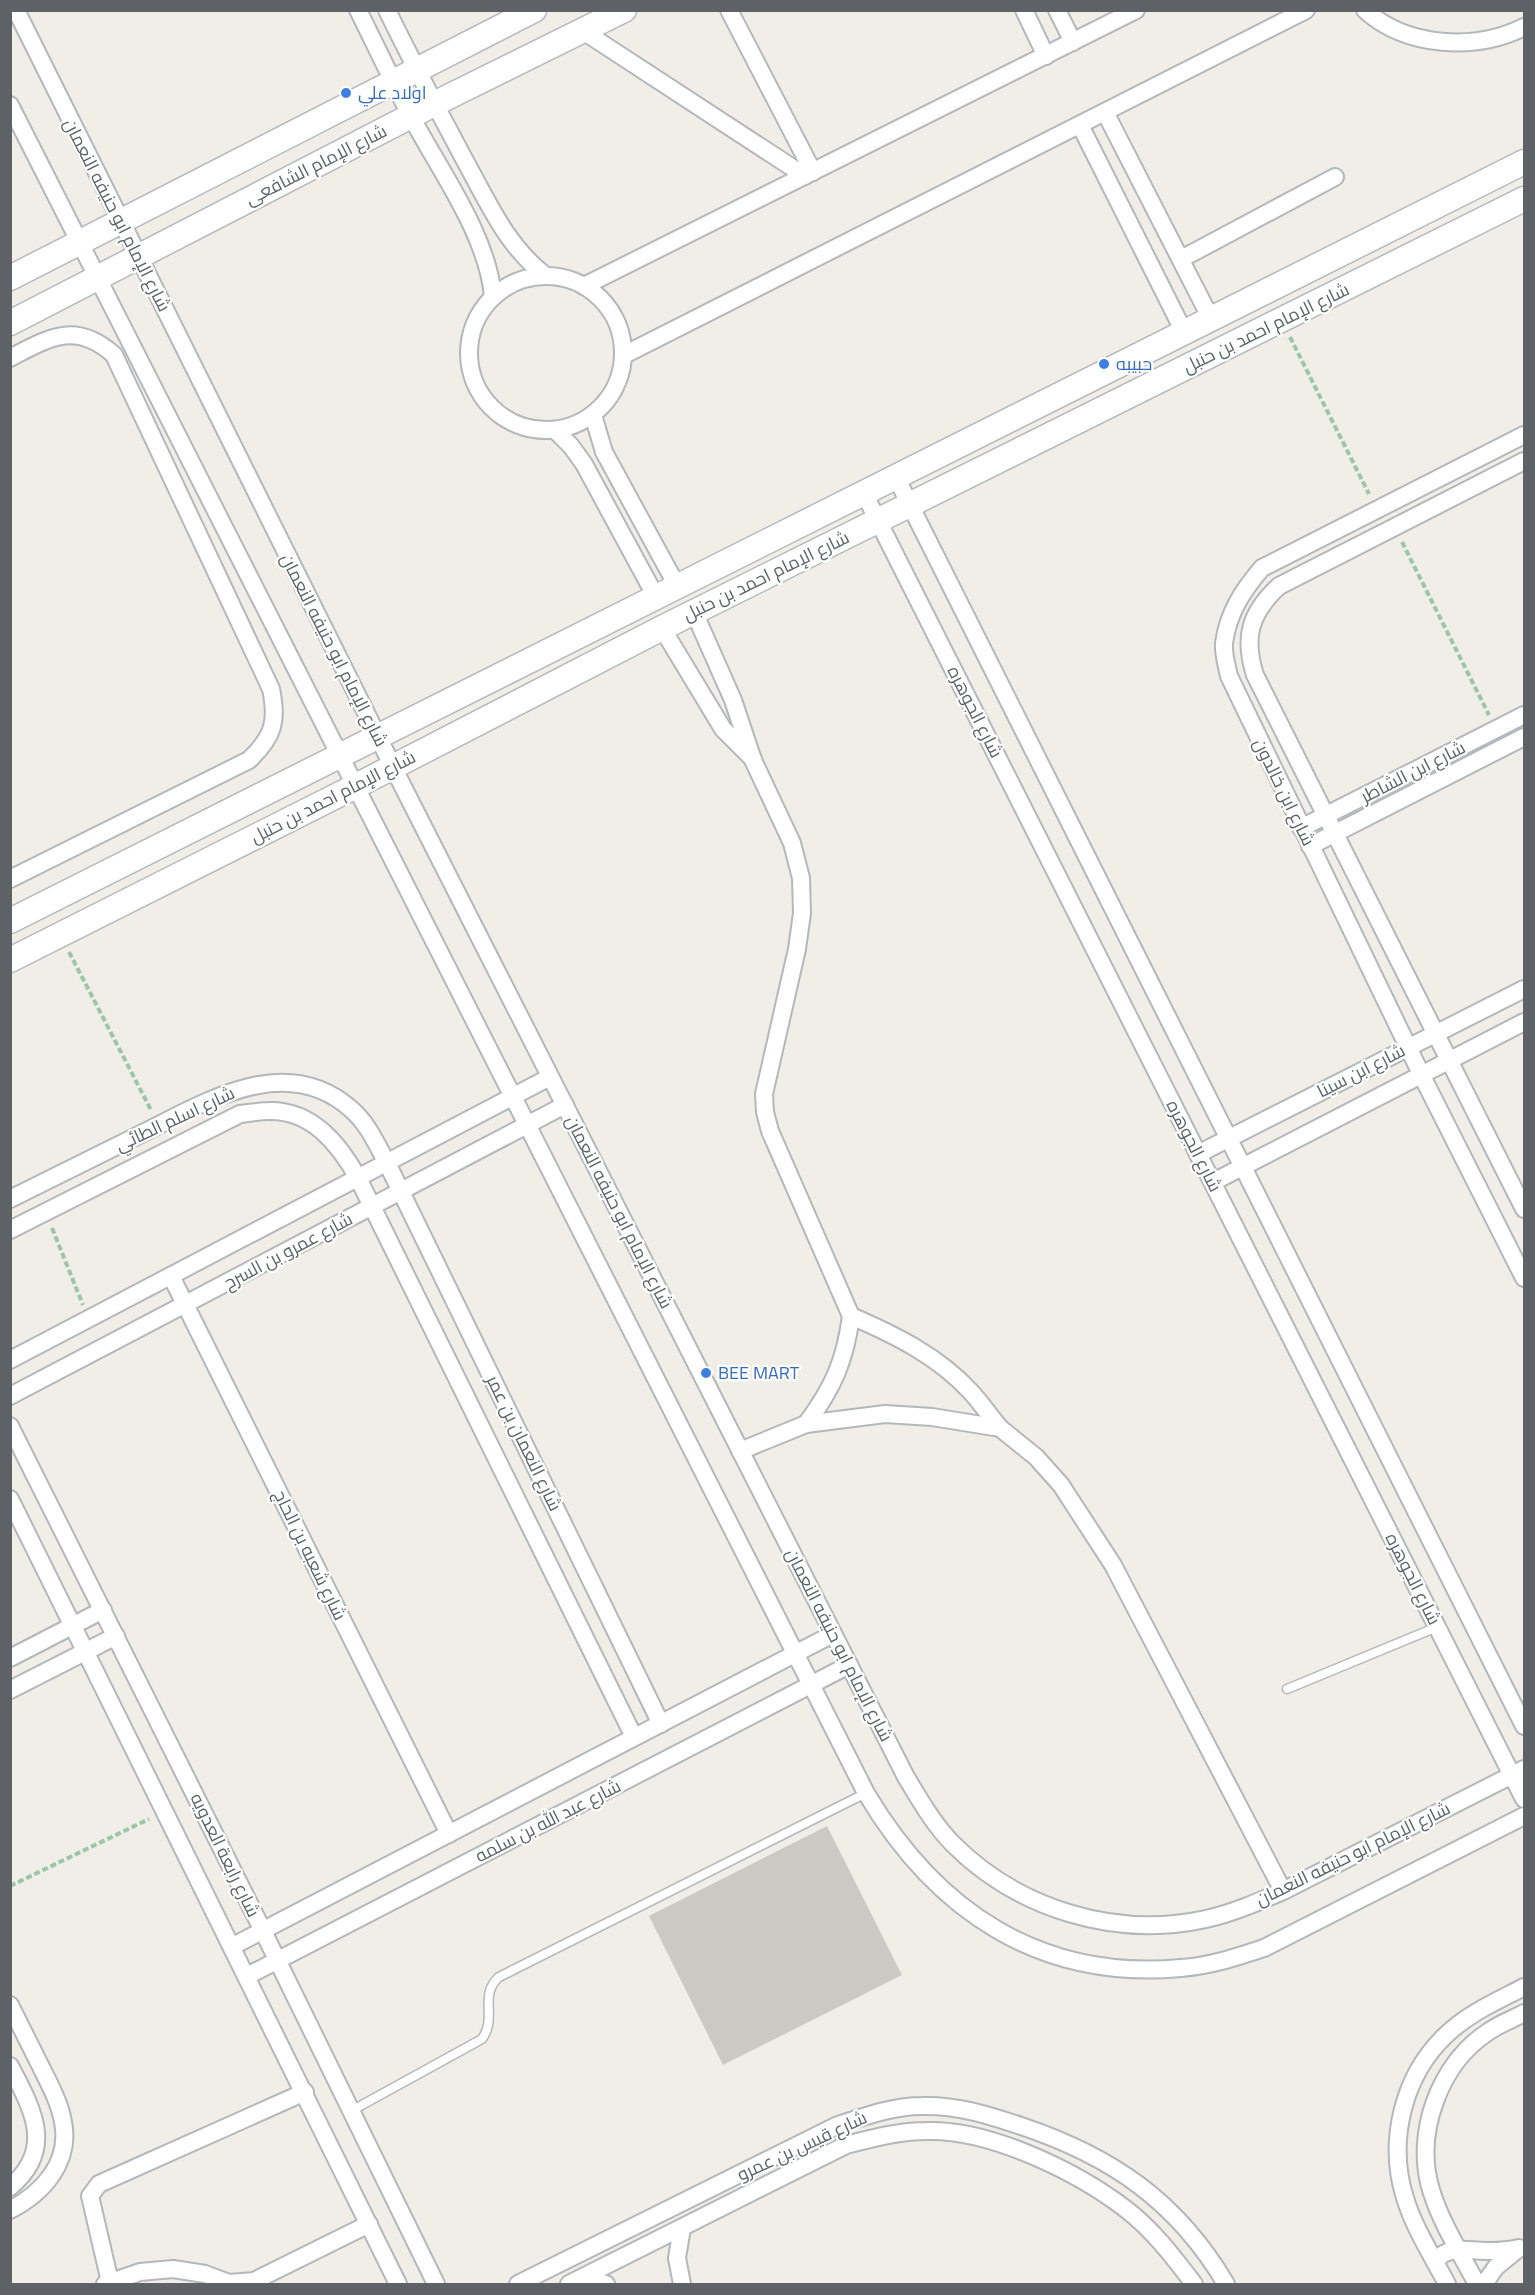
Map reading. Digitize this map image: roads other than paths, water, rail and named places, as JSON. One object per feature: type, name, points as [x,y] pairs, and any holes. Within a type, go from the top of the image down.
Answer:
[{"type":"street","name":"شارع الإمام ابو حنيفه النعمان","points":[[16,10],[393,767],[906,1777],[926,1812],[952,1843],[982,1870],[1009,1888],[1046,1906],[1084,1918],[1124,1924],[1165,1924],[1205,1919],[1244,1908],[1283,1891],[1518,1772]]},
{"type":"street","points":[[358,10],[411,116],[481,244],[489,270],[493,297]]},
{"type":"street","points":[[387,10],[434,104],[506,234],[524,257],[546,276]]},
{"type":"street","points":[[10,278],[534,10]]},
{"type":"street","name":"شارع الإمام الشافعى","points":[[10,323],[434,104],[624,10]]},
{"type":"street","points":[[729,10],[809,174]]},
{"type":"street","points":[[1024,10],[1046,56]]},
{"type":"street","points":[[1057,10],[1073,42]]},
{"type":"street","points":[[584,286],[1136,10]]},
{"type":"street","points":[[624,355],[1306,10]]},
{"type":"street","points":[[1365,10],[1371,16],[1403,32],[1438,42],[1474,42],[1510,34],[1524,27]]},
{"type":"street","points":[[583,31],[809,174]]},
{"type":"street","points":[[10,105],[866,1793],[888,1830],[914,1863],[979,1920],[1016,1941],[1055,1956],[1097,1966],[1139,1970],[1182,1968],[1213,1963],[1264,1948],[1524,1816]]},
{"type":"street","points":[[1105,112],[1211,319]]},
{"type":"street","points":[[1080,125],[1184,332]]},
{"type":"street","name":"شارع الإمام احمد بن حنبل","points":[[10,921],[1524,162]]},
{"type":"street","points":[[1180,259],[1335,177]]},
{"type":"street","name":"شارع الإمام احمد بن حنبل","points":[[10,960],[356,786],[662,628],[1524,199]]},
{"type":"street","points":[[1307,271],[1321,301]]},
{"type":"street","points":[[546,276],[566,278],[584,286],[609,308],[622,338],[624,355],[620,378],[609,398],[593,415],[575,425],[555,430],[530,429],[507,421],[489,406],[475,386],[469,363],[470,339],[478,316],[493,297],[518,281],[546,276]]},
{"type":"street","points":[[10,358],[54,336],[70,334],[86,337],[101,344],[114,355],[271,689],[275,709],[273,729],[264,746],[249,760],[10,879]]},
{"type":"street","points":[[593,415],[604,452],[667,591]]},
{"type":"street","points":[[555,430],[584,464],[667,591]]},
{"type":"street","name":"شارع ابن خالدون","points":[[1524,435],[1263,568],[1242,592],[1230,617],[1224,645],[1228,676],[1407,1047],[1524,1278]]},
{"type":"street","name":"شارع ابن خالدون","points":[[1524,461],[1279,586],[1264,599],[1254,616],[1249,636],[1249,656],[1255,675],[1524,1209]]},
{"type":"street","name":"شارع الجوهره","points":[[896,477],[1524,1726]]},
{"type":"street","name":"شارع الجوهره","points":[[864,493],[1437,1627],[1518,1772],[1524,1799]]},
{"type":"street","points":[[1381,508],[1395,528]]},
{"type":"street","points":[[694,612],[733,700],[753,760],[792,843],[801,878],[802,913],[797,949],[766,1078],[765,1112],[770,1131],[851,1316],[847,1346],[838,1374],[824,1400],[806,1424]]},
{"type":"street","points":[[662,628],[723,729],[753,760]]},
{"type":"street","name":"شارع ابن الشاطر","points":[[1301,828],[1524,715]]},
{"type":"street","points":[[1500,727],[1519,740]]},
{"type":"street","name":"شارع ابن الشاطر","points":[[1310,846],[1519,740]]},
{"type":"street","name":"شارع ابن سينا","points":[[1198,1154],[1524,988]]},
{"type":"street","name":"شارع ابن سينا","points":[[1213,1182],[1524,1022]]},
{"type":"street","name":"شارع عمرو بن السرح","points":[[10,1360],[550,1077]]},
{"type":"street","name":"شارع اسلم الطائي","points":[[10,1199],[233,1090],[257,1083],[283,1082],[308,1086],[331,1095],[352,1110],[368,1129],[387,1163]]},
{"type":"street","name":"شارع عمرو بن السرح","points":[[10,1396],[565,1105]]},
{"type":"street","name":"شارع اسلم الطائي","points":[[10,1230],[240,1114],[270,1110],[299,1116],[325,1131],[344,1153],[358,1178]]},
{"type":"street","name":"شارع النعمان بن عمر","points":[[387,1163],[661,1724]]},
{"type":"street","name":"شارع النعمان بن عمر","points":[[358,1178],[634,1737]]},
{"type":"street","name":"شارع شعبه بن الحاج","points":[[171,1276],[449,1834]]},
{"type":"street","points":[[851,1316],[895,1335],[935,1360],[970,1391],[1000,1428],[1036,1457],[1061,1485],[1113,1565],[1283,1891]]},
{"type":"street","points":[[740,1451],[806,1424],[885,1414],[932,1417],[1000,1428]]},
{"type":"street","name":"شارع رابعة العدويه","points":[[10,1426],[263,1931],[435,2284]]},
{"type":"street","name":"شارع رابعة العدويه","points":[[10,1499],[233,1946],[398,2284]]},
{"type":"street","points":[[10,1658],[103,1610]]},
{"type":"street","name":"شارع عبد الله بن سلمه","points":[[233,1946],[833,1634]]},
{"type":"street","points":[[10,1690],[116,1636]]},
{"type":"street","name":"شارع عبد الله بن سلمه","points":[[247,1976],[849,1665]]},
{"type":"street","points":[[1447,2284],[1405,2199],[1398,2164],[1398,2128],[1407,2094],[1423,2062],[1446,2034],[1475,2012],[1524,1987]]},
{"type":"street","points":[[10,2005],[55,2096],[64,2123],[62,2152],[51,2179],[35,2196],[10,2210]]},
{"type":"street","points":[[1476,2284],[1431,2188],[1426,2154],[1429,2119],[1441,2085],[1461,2056],[1487,2032],[1524,2013]]},
{"type":"street","points":[[10,2066],[36,2122],[36,2149],[29,2165],[10,2187]]},
{"type":"street","points":[[305,2092],[99,2184],[90,2196],[107,2283],[140,2272],[173,2269],[205,2274],[229,2283],[254,2280],[369,2224]]},
{"type":"street","name":"شارع قيس بن عمرو","points":[[518,2284],[838,2125],[878,2111],[922,2106],[976,2112],[1054,2137],[1099,2158],[1141,2186],[1168,2210],[1193,2236],[1226,2284]]},
{"type":"street","name":"شارع قيس بن عمرو","points":[[577,2281],[846,2145],[886,2134],[928,2130],[969,2134],[1009,2145],[1099,2191],[1128,2211],[1165,2246],[1194,2284]]},
{"type":"street","points":[[682,2228],[677,2258],[682,2284]]},
{"type":"street","points":[[1435,2261],[1447,2251],[1458,2248],[1489,2252],[1522,2247]]},
{"type":"street","points":[[1484,2284],[1496,2267],[1522,2247]]},
{"type":"street","points":[[577,2281],[606,2284]]},
{"type":"lane","points":[[1287,1689],[1437,1627]]},
{"type":"lane","points":[[351,2111],[482,2039],[490,2025],[489,1992],[499,1977],[866,1793]]},
{"type":"place","name":"اولاد علي","points":[[346,93]]},
{"type":"place","name":"حبيبه","points":[[1104,364]]},
{"type":"place","name":"BEE MART","points":[[706,1373]]}]
